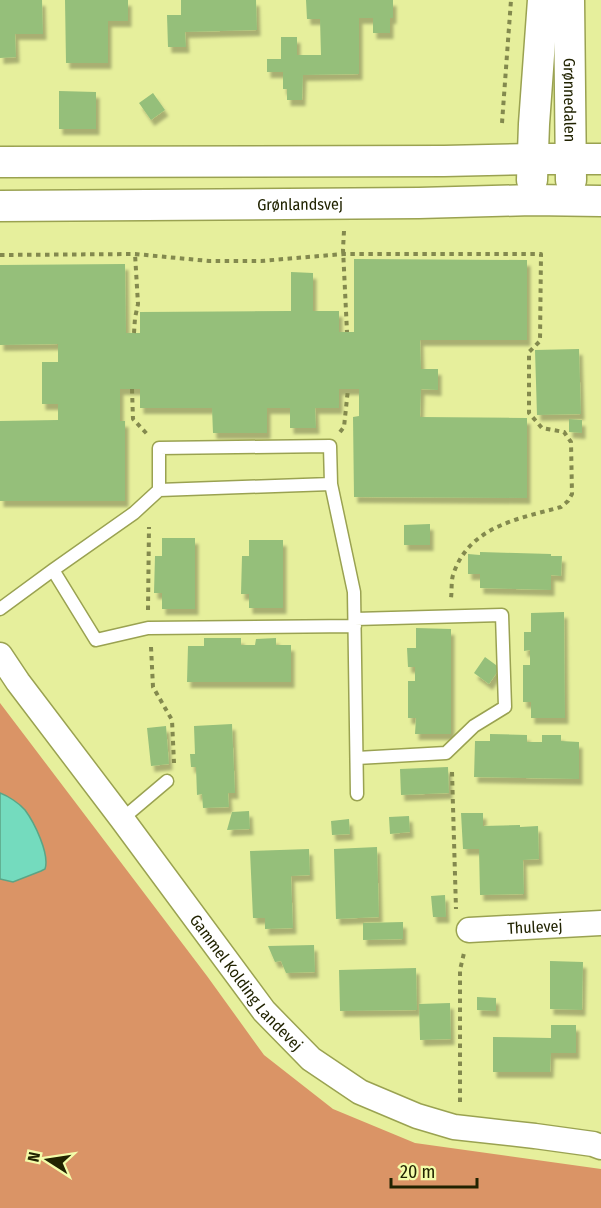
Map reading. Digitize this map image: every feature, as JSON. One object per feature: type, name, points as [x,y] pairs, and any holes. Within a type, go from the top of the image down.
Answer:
[{"type":"street","name":"Grønnedalen","points":[[532,200],[532,159],[543,0]]},
{"type":"street","name":"Grønnedalen","points":[[568,0],[572,201]]},
{"type":"street","points":[[0,162],[601,159]]},
{"type":"street","name":"Grønlandsvej","points":[[0,206],[601,201]]},
{"type":"street","name":"Gammel Kolding Landevej","points":[[0,655],[264,1011],[311,1059],[360,1092],[417,1116],[460,1128],[535,1136],[601,1147]]},
{"type":"street","name":"Thulevej","points":[[469,930],[601,923]]},
{"type":"lane","points":[[159,490],[159,448],[330,446],[331,484],[354,592],[357,794]]},
{"type":"lane","points":[[0,609],[134,513],[159,490],[331,484]]},
{"type":"lane","points":[[53,570],[96,640],[148,628],[502,615],[505,707],[474,726],[446,753],[357,758]]},
{"type":"lane","points":[[122,819],[167,781]]},
{"type":"path","points":[[502,123],[511,0]]},
{"type":"path","points":[[344,203],[347,332]]},
{"type":"path","points":[[134,333],[138,304],[135,254]]},
{"type":"path","points":[[0,255],[135,254],[209,261],[261,261],[344,254],[541,254],[540,341],[529,352],[529,413],[542,428],[564,432],[571,442],[572,494],[561,507],[506,522],[476,540],[467,550],[452,577],[451,616]]},
{"type":"path","points":[[132,389],[133,419],[159,448]]},
{"type":"path","points":[[330,446],[344,427],[348,389]]},
{"type":"path","points":[[446,753],[452,760],[456,914],[469,930],[460,970],[460,1128]]},
{"type":"shaded area","points":[[0,703],[207,976],[264,1055],[333,1109],[415,1143],[601,1169],[601,1208],[0,1208]]},
{"type":"water","points":[[0,793],[25,810],[37,830],[45,855],[45,869],[13,882],[0,879]]},
{"type":"building","points":[[0,0],[42,0],[43,34],[15,34],[16,57],[0,58]]},
{"type":"building","points":[[65,0],[128,0],[128,21],[108,21],[108,63],[66,63]]},
{"type":"building","points":[[181,0],[256,0],[257,30],[185,32],[186,47],[168,47],[167,15],[181,15]]},
{"type":"building","points":[[306,0],[393,0],[393,18],[390,18],[390,33],[373,33],[373,18],[359,18],[359,74],[303,75],[302,100],[287,100],[287,89],[283,89],[283,72],[267,72],[267,59],[281,59],[281,37],[297,37],[297,55],[321,55],[320,19],[307,19]]},
{"type":"building","points":[[59,91],[96,92],[96,129],[59,129]]},
{"type":"building","points":[[153,93],[165,110],[151,120],[139,103]]},
{"type":"building","points":[[354,259],[527,260],[527,340],[420,340],[421,369],[438,369],[438,390],[421,389],[420,417],[527,418],[527,498],[354,497],[353,417],[359,416],[359,389],[339,389],[339,408],[315,408],[316,428],[290,428],[290,408],[267,408],[267,433],[213,433],[212,408],[140,408],[140,389],[120,389],[120,421],[125,421],[125,501],[0,501],[0,421],[58,420],[58,404],[42,404],[42,362],[58,362],[58,344],[0,345],[0,265],[125,264],[126,333],[140,333],[140,312],[291,311],[291,272],[313,273],[313,311],[339,311],[339,332],[354,332]]},
{"type":"building","points":[[579,349],[581,414],[537,415],[535,350]]},
{"type":"building","points":[[569,419],[582,420],[582,433],[569,432]]},
{"type":"building","points":[[430,524],[430,545],[404,545],[404,525]]},
{"type":"building","points":[[162,538],[195,538],[195,609],[162,609],[162,593],[154,593],[155,556],[162,556]]},
{"type":"building","points":[[249,540],[283,540],[283,608],[249,608],[249,594],[241,594],[242,556],[249,556]]},
{"type":"building","points":[[480,552],[562,556],[561,576],[551,575],[551,590],[480,588],[480,574],[468,574],[468,554],[480,555]]},
{"type":"building","points":[[564,612],[565,718],[531,718],[531,702],[523,702],[523,665],[530,665],[530,650],[524,651],[524,632],[531,632],[531,613]]},
{"type":"building","points":[[416,628],[451,629],[451,734],[415,734],[416,718],[408,718],[408,681],[415,681],[415,667],[408,667],[407,648],[416,648]]},
{"type":"building","points":[[204,638],[241,638],[241,645],[255,645],[256,639],[276,638],[276,645],[291,645],[291,682],[187,682],[188,646],[204,646]]},
{"type":"building","points":[[485,657],[500,668],[489,684],[474,673]]},
{"type":"building","points":[[232,724],[235,793],[228,793],[229,807],[203,808],[202,794],[197,795],[196,767],[191,767],[190,754],[195,754],[194,726]]},
{"type":"building","points":[[166,726],[169,764],[151,766],[147,728]]},
{"type":"building","points":[[490,734],[527,735],[527,742],[542,742],[542,735],[561,735],[561,741],[579,742],[579,779],[474,777],[475,741],[490,741]]},
{"type":"building","points":[[448,767],[449,793],[401,795],[400,769]]},
{"type":"building","points":[[249,811],[250,829],[227,830],[232,812]]},
{"type":"building","points":[[461,813],[483,813],[483,826],[538,826],[539,859],[523,860],[524,894],[480,895],[479,849],[463,849]]},
{"type":"building","points":[[409,816],[410,832],[390,834],[389,817]]},
{"type":"building","points":[[349,819],[350,834],[332,835],[331,821]]},
{"type":"building","points":[[377,847],[379,917],[336,919],[334,849]]},
{"type":"building","points":[[309,849],[310,875],[291,876],[293,928],[265,929],[265,918],[253,918],[250,851]]},
{"type":"building","points":[[445,895],[446,917],[433,917],[431,896]]},
{"type":"building","points":[[403,922],[403,939],[363,940],[363,923]]},
{"type":"building","points":[[314,945],[315,972],[286,973],[281,961],[275,962],[268,946]]},
{"type":"building","points":[[550,961],[583,962],[582,1010],[550,1009]]},
{"type":"building","points":[[416,968],[417,1010],[340,1011],[339,970]]},
{"type":"building","points":[[477,997],[496,998],[496,1011],[477,1010]]},
{"type":"building","points":[[450,1003],[451,1039],[420,1040],[419,1004]]},
{"type":"building","points":[[551,1025],[576,1025],[576,1053],[551,1053],[550,1072],[493,1072],[493,1037],[551,1038]]}]
